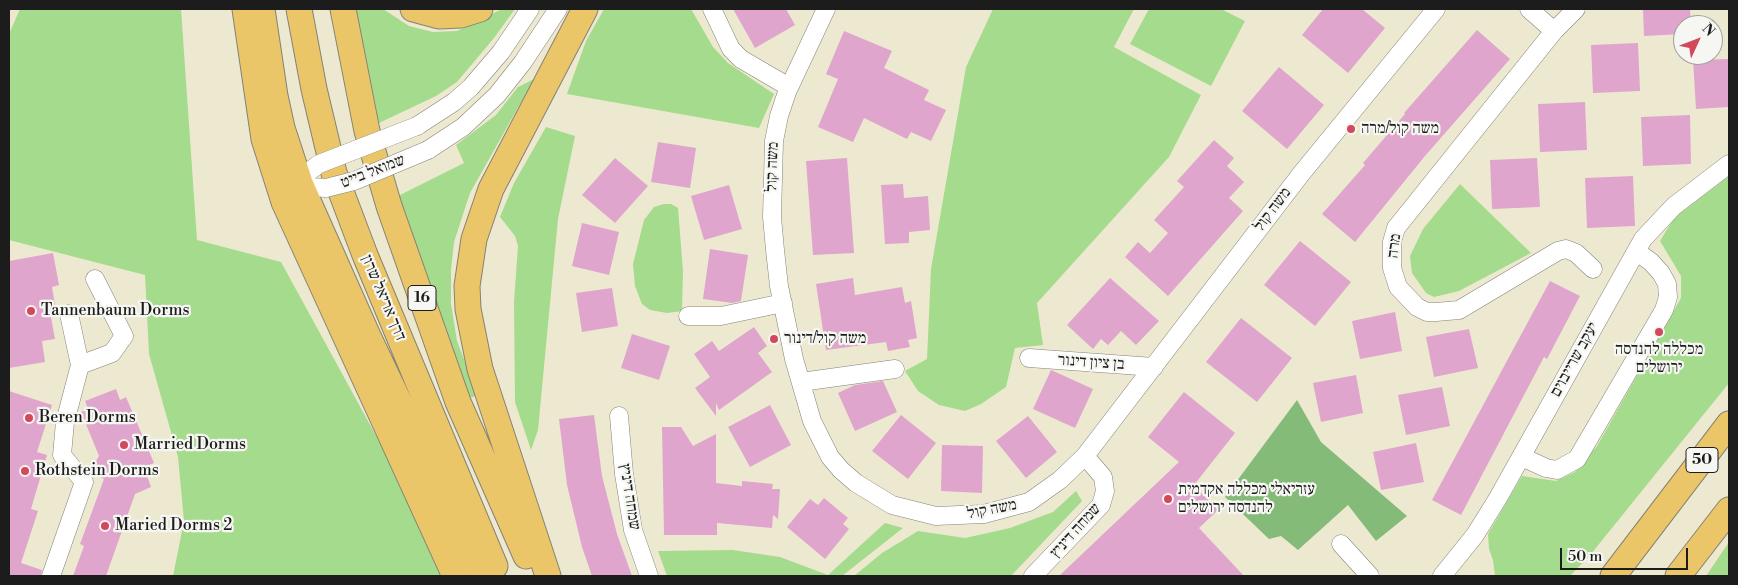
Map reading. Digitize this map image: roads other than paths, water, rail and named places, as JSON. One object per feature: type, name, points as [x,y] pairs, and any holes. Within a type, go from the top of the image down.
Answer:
[{"type":"highway","points":[[245,9],[264,139],[284,202],[455,576]]},
{"type":"highway","points":[[262,9],[275,96],[282,128],[300,183],[388,380],[471,576]]},
{"type":"highway","name":"דרך אריאל שרון","points":[[299,9],[314,89],[334,173],[365,255],[499,576]]},
{"type":"highway","name":"דרך אריאל שרון","points":[[343,9],[367,131],[389,206],[458,402],[535,576]]},
{"type":"highway","points":[[413,9],[439,16],[460,15],[480,9]]},
{"type":"highway","points":[[548,576],[480,369],[468,309],[467,286],[474,239],[491,189],[585,9]]},
{"type":"highway","points":[[388,380],[482,576]]},
{"type":"highway","name":"50","points":[[1614,576],[1729,424]]},
{"type":"highway","points":[[1595,576],[1675,496]]},
{"type":"highway","points":[[1678,576],[1729,510]]},
{"type":"street","name":"שמואל בייט","points":[[530,9],[501,52],[471,87],[447,107],[417,126],[318,164],[307,173],[300,183],[311,187],[326,188],[354,181],[428,150],[463,127],[497,94],[523,62],[558,9]]},
{"type":"street","points":[[712,9],[731,49],[741,59],[789,87]]},
{"type":"street","name":"משה קול","points":[[826,9],[789,87],[778,116],[773,152],[772,217],[783,303],[812,421],[830,457],[842,470],[874,494],[911,512],[936,516],[984,514],[1002,511],[1029,502],[1045,492],[1085,456],[1301,174],[1436,9]]},
{"type":"street","points":[[1529,9],[1554,31]]},
{"type":"street","name":"מרה","points":[[1576,9],[1554,31],[1396,228],[1392,242],[1392,268],[1398,287],[1417,307],[1427,312],[1459,310],[1558,251],[1566,249],[1576,253],[1593,269]]},
{"type":"street","name":"יעקב שרייבוים","points":[[1442,576],[1475,535],[1522,457],[1636,251],[1662,218],[1729,164]]},
{"type":"street","points":[[1522,457],[1546,468],[1557,470],[1577,459],[1664,310],[1668,297],[1667,284],[1661,273],[1651,262],[1636,251]]},
{"type":"street","points":[[80,365],[112,353],[124,336],[95,279]]},
{"type":"street","points":[[688,316],[721,316],[783,303]]},
{"type":"street","points":[[51,576],[84,482],[62,455],[65,422],[80,365],[69,314]]},
{"type":"street","name":"בן ציון דינור","points":[[1029,358],[1154,367]]},
{"type":"street","points":[[801,382],[895,369]]},
{"type":"street","name":"שמחה דיניץ","points":[[620,416],[624,474],[633,530],[649,576]]},
{"type":"street","name":"שמחה דיניץ","points":[[1033,576],[1101,505],[1105,491],[1102,477],[1085,456]]},
{"type":"street","points":[[1341,544],[1370,576]]},
{"type":"place","name":"משה קול/מרה","points":[[1351,129]]},
{"type":"place","name":"Tannenbaum Dorms","points":[[31,311]]},
{"type":"place","name":"מכללה להנדסה ירושלים","points":[[1659,332]]},
{"type":"place","name":"משה קול/דינור","points":[[774,339]]},
{"type":"place","name":"Beren Dorms","points":[[29,418]]},
{"type":"place","name":"Married Dorms","points":[[124,445]]},
{"type":"place","name":"Rothstein Dorms","points":[[25,471]]},
{"type":"place","name":"עזריאלי מכללה אקדמית להנדסה ירושלים","points":[[1168,499]]},
{"type":"place","name":"Maried Dorms 2","points":[[105,526]]}]
